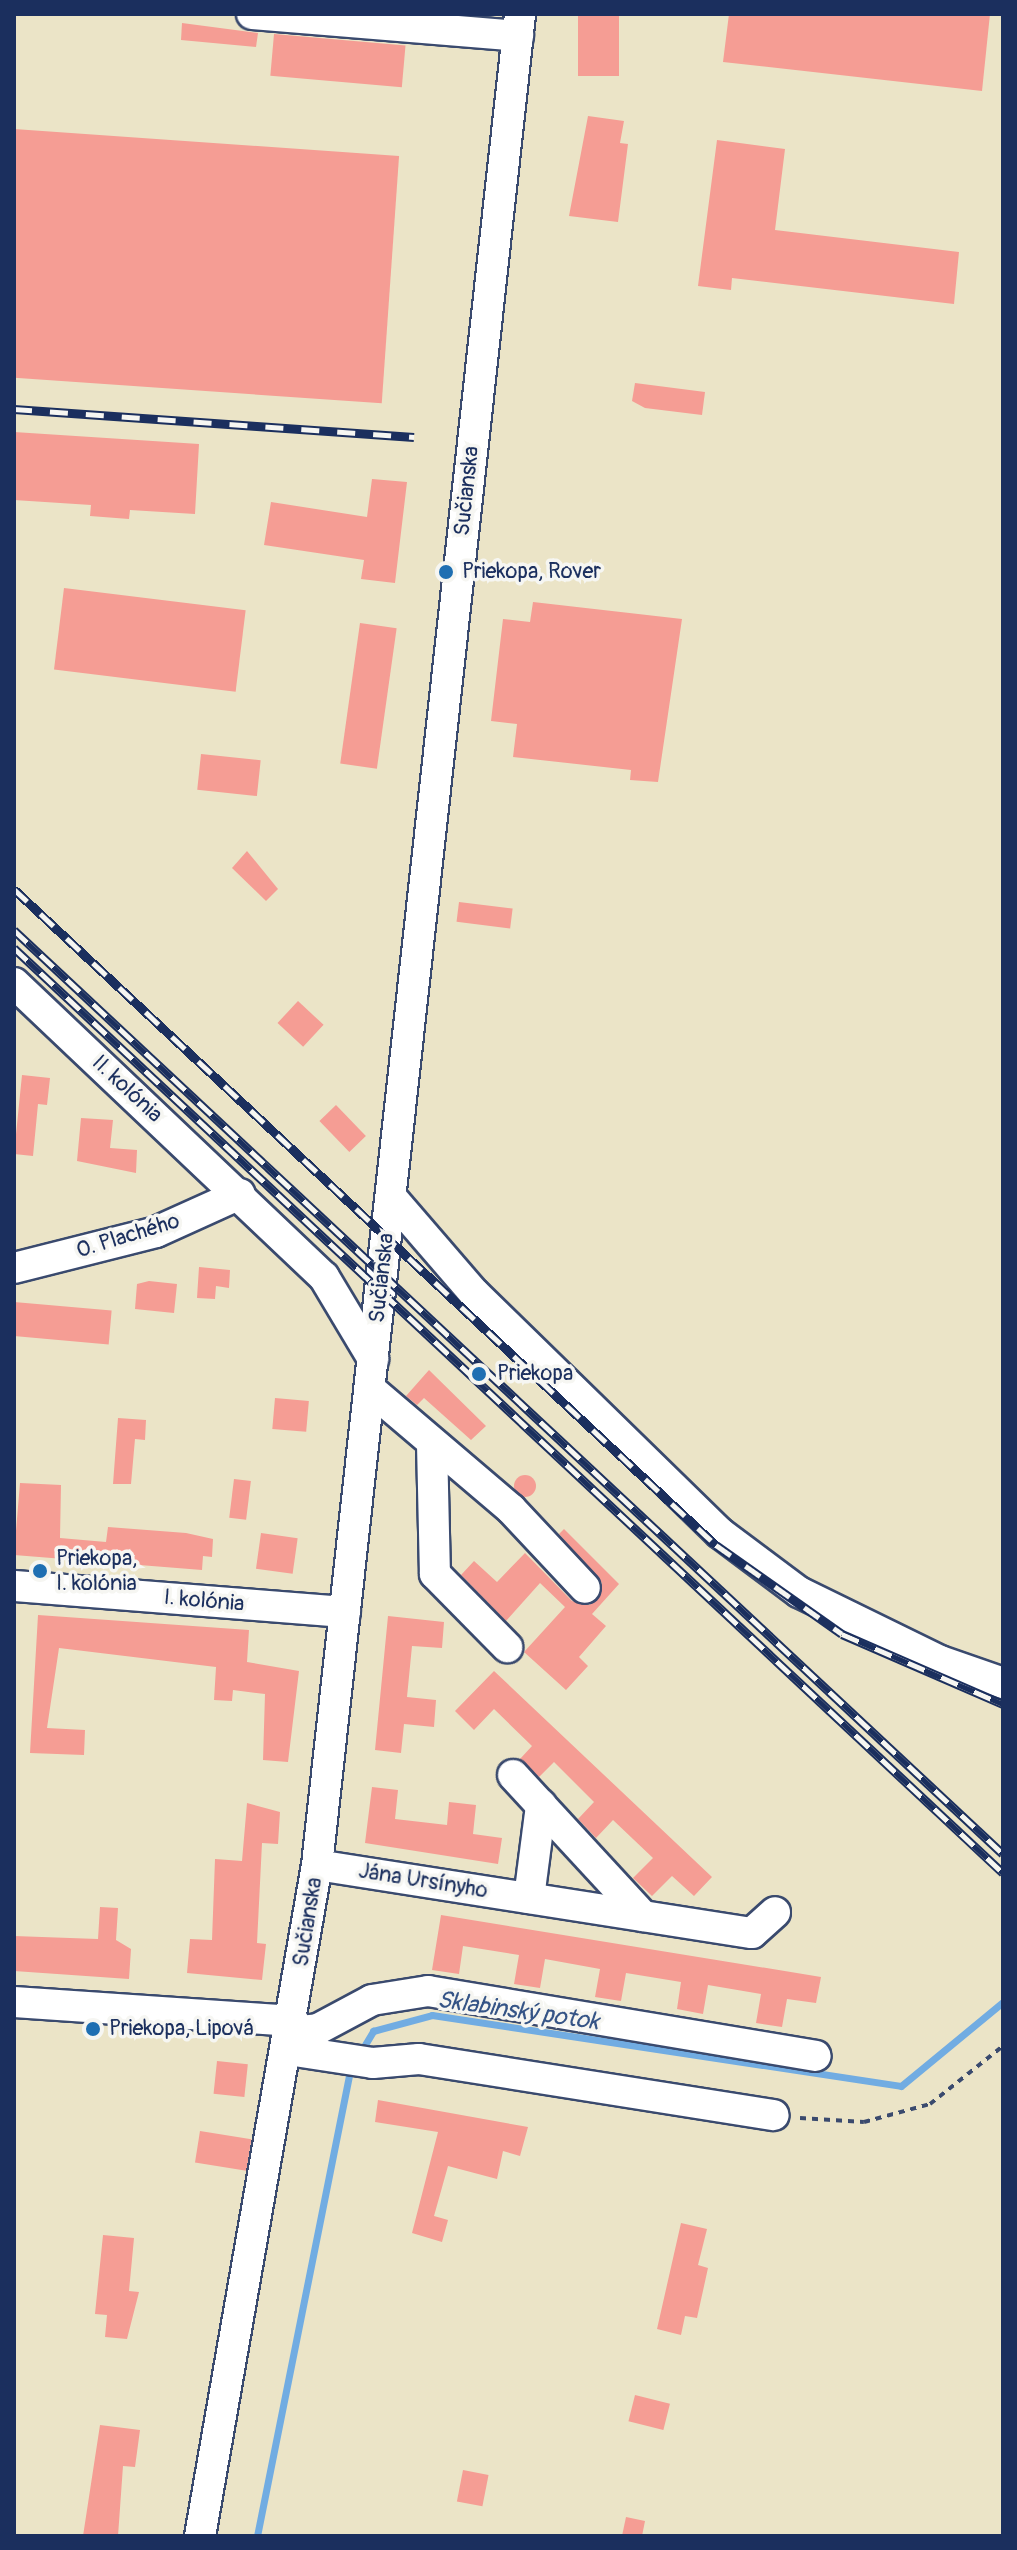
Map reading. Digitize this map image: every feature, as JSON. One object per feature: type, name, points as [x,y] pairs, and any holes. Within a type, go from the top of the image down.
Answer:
[{"type":"street","points":[[252,14],[519,25]]},
{"type":"street","name":"Sučianska","points":[[200,2536],[296,2039],[519,25]]},
{"type":"street","name":"II. kolónia","points":[[14,983],[240,1194],[324,1277],[373,1359]]},
{"type":"street","name":"O. Plachého","points":[[14,1268],[156,1232],[240,1194]]},
{"type":"street","points":[[391,1197],[474,1293],[720,1533],[799,1592],[940,1661],[1003,1683]]},
{"type":"street","points":[[370,1389],[511,1509],[585,1588]]},
{"type":"street","points":[[432,1444],[435,1574],[507,1647]]},
{"type":"street","name":"I. kolónia","points":[[14,1586],[345,1612]]},
{"type":"street","points":[[513,1775],[643,1916]]},
{"type":"street","points":[[529,1898],[541,1805]]},
{"type":"street","name":"Jána Ursínyho","points":[[317,1865],[752,1933],[775,1912]]},
{"type":"street","points":[[296,2039],[372,2000],[428,1991],[816,2056]]},
{"type":"street","points":[[14,2002],[296,2039],[373,2063],[419,2059],[774,2115]]},
{"type":"path","points":[[774,2115],[864,2122],[930,2104],[1003,2046]]},
{"type":"building","points":[[578,14],[619,14],[619,76],[578,76]]},
{"type":"building","points":[[729,14],[990,14],[982,91],[723,62]]},
{"type":"building","points":[[182,23],[258,33],[256,47],[181,40]]},
{"type":"building","points":[[274,34],[405,46],[402,87],[270,76]]},
{"type":"building","points":[[588,116],[624,121],[620,143],[628,144],[618,222],[569,216]]},
{"type":"building","points":[[14,129],[399,156],[382,403],[14,378]]},
{"type":"building","points":[[717,140],[785,149],[775,230],[959,252],[954,304],[732,278],[731,290],[698,286]]},
{"type":"building","points":[[635,383],[705,392],[702,415],[645,408],[632,401]]},
{"type":"building","points":[[14,432],[199,444],[195,514],[130,510],[129,519],[90,516],[91,505],[14,500]]},
{"type":"building","points":[[372,479],[407,482],[395,583],[361,579],[364,560],[264,545],[271,502],[367,517]]},
{"type":"building","points":[[64,588],[246,610],[236,692],[54,669]]},
{"type":"building","points":[[533,602],[682,619],[658,782],[630,780],[631,770],[513,757],[517,724],[491,721],[503,619],[530,622]]},
{"type":"building","points":[[360,623],[397,628],[377,769],[340,764]]},
{"type":"building","points":[[201,754],[261,760],[257,796],[197,790]]},
{"type":"building","points":[[247,851],[278,889],[266,901],[232,868]]},
{"type":"building","points":[[459,902],[513,909],[510,928],[457,922]]},
{"type":"building","points":[[298,1001],[324,1025],[303,1047],[278,1023]]},
{"type":"building","points":[[22,1075],[50,1078],[47,1105],[38,1104],[33,1156],[14,1154]]},
{"type":"building","points":[[336,1105],[366,1136],[349,1152],[319,1121]]},
{"type":"building","points":[[81,1118],[113,1120],[110,1148],[137,1150],[136,1173],[77,1161]]},
{"type":"building","points":[[199,1267],[230,1270],[229,1288],[216,1286],[215,1299],[197,1298]]},
{"type":"building","points":[[149,1281],[177,1284],[174,1313],[135,1309],[137,1284]]},
{"type":"building","points":[[14,1302],[112,1311],[109,1344],[14,1336]]},
{"type":"building","points":[[429,1370],[486,1426],[471,1440],[424,1398],[417,1405],[406,1396]]},
{"type":"building","points":[[275,1398],[309,1401],[306,1432],[272,1429]]},
{"type":"building","points":[[118,1418],[146,1420],[145,1440],[135,1439],[131,1484],[113,1484]]},
{"type":"building","points":[[525,1475],[533,1478],[536,1486],[533,1494],[525,1497],[517,1494],[514,1486],[517,1478]]},
{"type":"building","points":[[234,1479],[251,1481],[246,1520],[229,1518]]},
{"type":"building","points":[[20,1483],[61,1485],[60,1538],[106,1542],[108,1527],[186,1533],[213,1539],[212,1557],[203,1556],[202,1570],[14,1555]]},
{"type":"building","points":[[564,1529],[619,1584],[592,1614],[606,1626],[579,1657],[588,1666],[566,1690],[524,1652],[565,1607],[540,1583],[506,1621],[461,1575],[474,1561],[497,1582],[525,1553],[572,1601],[590,1605],[602,1583],[559,1534]]},
{"type":"building","points":[[261,1533],[298,1538],[293,1574],[256,1569]]},
{"type":"building","points":[[38,1615],[249,1630],[247,1662],[299,1671],[288,1762],[263,1760],[265,1694],[233,1690],[232,1701],[214,1700],[216,1667],[59,1648],[47,1728],[85,1730],[84,1755],[30,1753]]},
{"type":"building","points":[[388,1616],[444,1622],[442,1648],[412,1646],[407,1697],[436,1700],[434,1727],[404,1724],[401,1753],[375,1750]]},
{"type":"building","points":[[494,1671],[712,1877],[694,1896],[672,1876],[652,1896],[633,1878],[653,1858],[613,1820],[596,1838],[578,1819],[594,1802],[554,1762],[539,1777],[520,1759],[532,1746],[494,1709],[474,1730],[455,1711]]},
{"type":"building","points":[[372,1787],[398,1790],[395,1819],[447,1825],[449,1802],[476,1805],[473,1834],[502,1838],[498,1864],[365,1843]]},
{"type":"building","points":[[247,1803],[280,1812],[278,1844],[262,1843],[257,1943],[266,1944],[262,1980],[187,1973],[190,1939],[212,1940],[215,1859],[242,1861]]},
{"type":"building","points":[[100,1907],[118,1908],[116,1940],[131,1949],[129,1979],[14,1971],[14,1936],[98,1939]]},
{"type":"building","points":[[441,1915],[821,1977],[816,2003],[787,1999],[782,2027],[756,2023],[761,1994],[708,1985],[703,2014],[677,2009],[681,1982],[626,1973],[621,2001],[595,1997],[600,1969],[545,1959],[540,1988],[514,1984],[519,1955],[463,1946],[459,1974],[432,1970]]},
{"type":"building","points":[[217,2061],[248,2064],[244,2097],[214,2094]]},
{"type":"building","points":[[378,2100],[528,2127],[520,2156],[503,2151],[497,2179],[448,2166],[434,2216],[448,2220],[442,2242],[412,2233],[438,2132],[375,2122]]},
{"type":"building","points":[[200,2131],[251,2139],[246,2171],[195,2163]]},
{"type":"building","points":[[681,2223],[707,2229],[698,2265],[708,2268],[697,2318],[685,2316],[681,2335],[657,2329]]},
{"type":"building","points":[[103,2235],[134,2238],[129,2291],[139,2292],[127,2339],[105,2337],[107,2315],[95,2314]]},
{"type":"building","points":[[635,2395],[670,2404],[663,2430],[628,2421]]},
{"type":"building","points":[[100,2425],[140,2430],[135,2467],[123,2466],[118,2536],[83,2536]]},
{"type":"building","points":[[463,2470],[489,2475],[482,2506],[457,2501]]},
{"type":"building","points":[[626,2517],[645,2521],[642,2536],[622,2536]]},
{"type":"waterway","name":"Sklabinský potok","points":[[360,2053],[373,2031],[432,2015],[901,2086],[1003,2002]]},
{"type":"waterway","name":"Sklabinský potok","points":[[257,2536],[351,2067]]},
{"type":"railway","points":[[14,409],[414,437]]},
{"type":"railway","points":[[14,889],[716,1545],[842,1634],[1003,1704]]},
{"type":"railway","points":[[14,930],[1003,1854]]},
{"type":"railway","points":[[14,948],[1003,1873]]},
{"type":"place","name":"Priekopa, Rover","points":[[446,572]]},
{"type":"place","name":"Priekopa","points":[[479,1374]]},
{"type":"place","name":"Priekopa, I. kolónia","points":[[40,1571]]},
{"type":"place","name":"Priekopa, Lipová","points":[[93,2029]]}]
